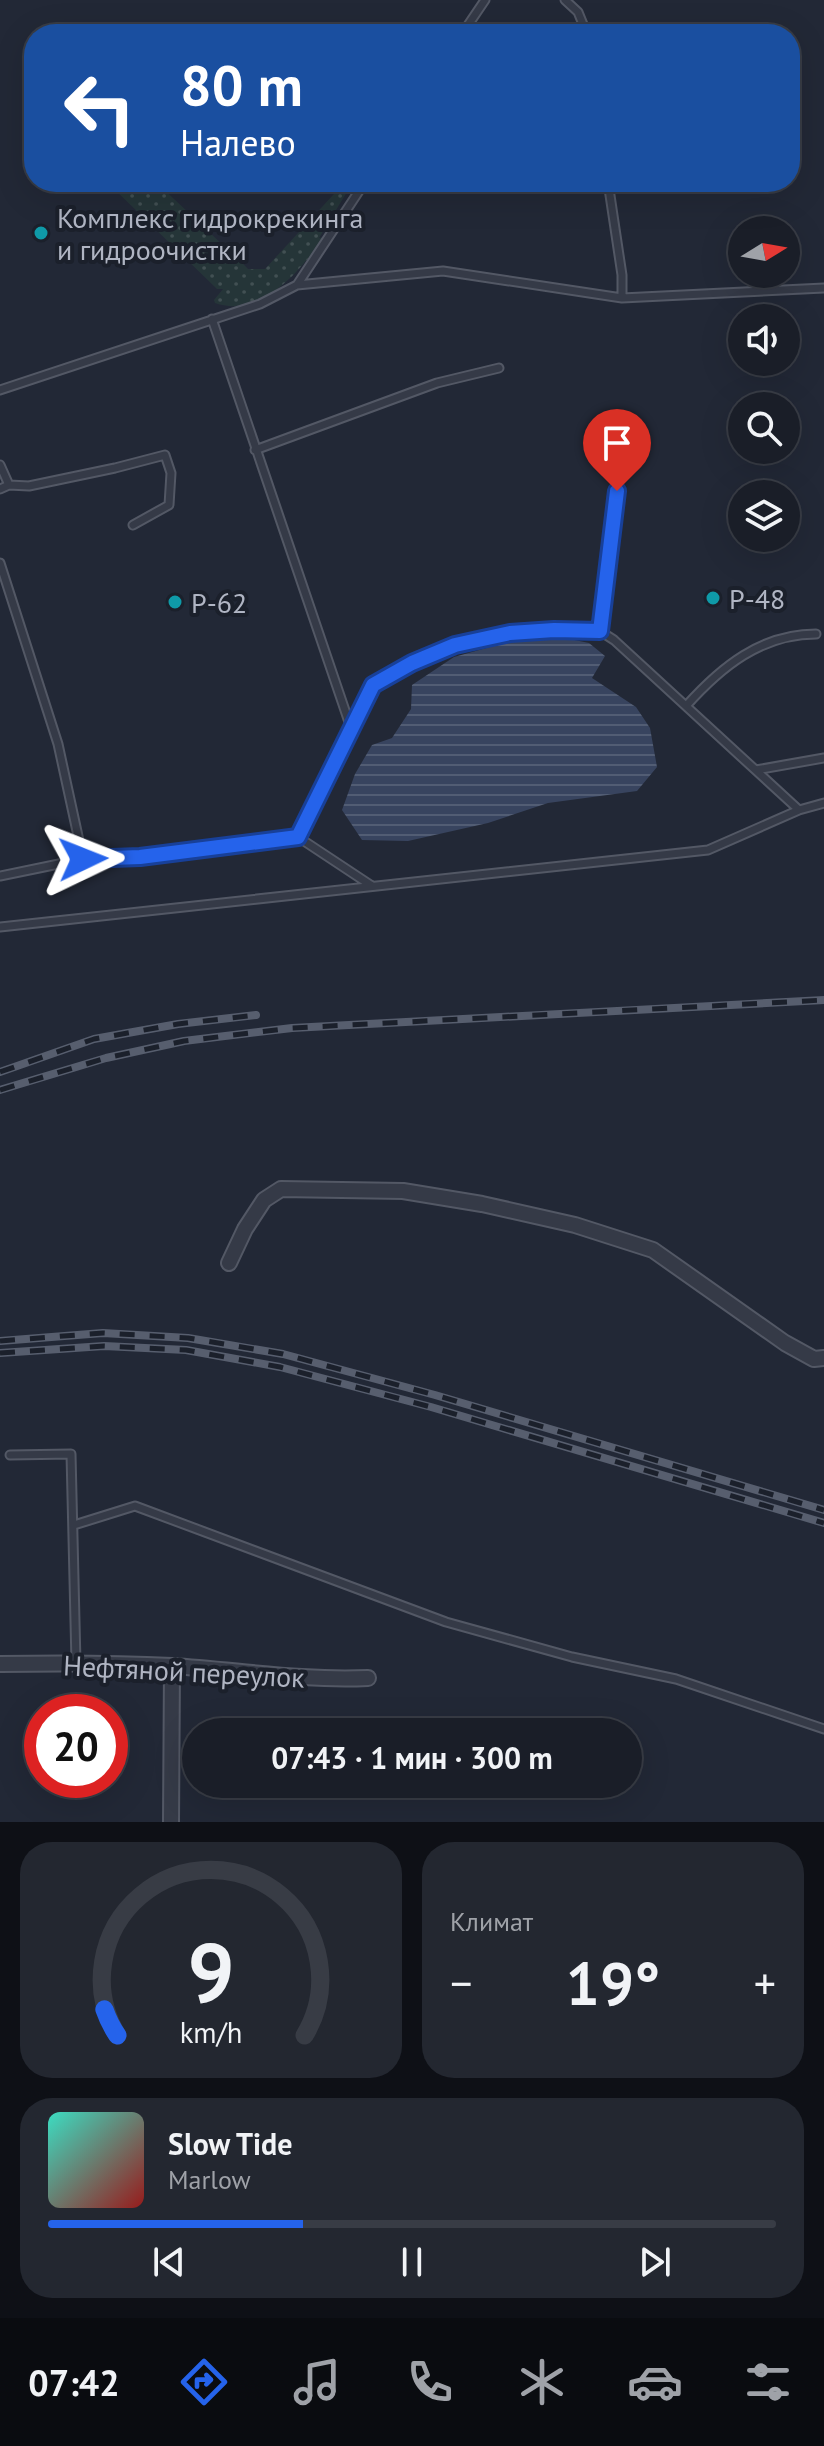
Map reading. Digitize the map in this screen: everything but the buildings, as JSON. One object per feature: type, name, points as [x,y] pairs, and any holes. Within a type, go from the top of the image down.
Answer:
[{"type":"street","points":[[229,1263],[245,1229],[264,1200],[281,1189],[403,1191],[482,1204],[575,1225],[653,1250],[785,1343],[814,1359],[824,1358]]},
{"type":"street","name":"Нефтяной переулок","points":[[0,1664],[172,1666],[329,1680],[368,1678]]},
{"type":"street","points":[[171,1822],[172,1666]]},
{"type":"lane","points":[[469,24],[485,0]]},
{"type":"lane","points":[[565,0],[578,12],[583,24]]},
{"type":"lane","points":[[297,285],[358,192]]},
{"type":"lane","points":[[610,192],[622,275],[622,298]]},
{"type":"lane","points":[[0,390],[260,304],[297,285],[443,271],[622,298],[824,288]]},
{"type":"lane","points":[[212,319],[352,731]]},
{"type":"lane","points":[[255,450],[437,383],[499,368]]},
{"type":"lane","points":[[0,489],[9,485],[29,486],[165,455],[171,473],[169,505],[133,525]]},
{"type":"lane","points":[[0,465],[9,485]]},
{"type":"lane","points":[[600,631],[617,491]]},
{"type":"lane","points":[[0,563],[58,744],[83,859]]},
{"type":"lane","points":[[298,837],[373,685],[412,663],[455,645],[510,633],[554,630],[600,631],[614,640],[799,810]]},
{"type":"lane","points":[[686,706],[708,681],[763,644],[793,634],[816,634]]},
{"type":"lane","points":[[756,770],[824,758]]},
{"type":"lane","points":[[0,927],[708,850],[799,810],[824,803]]},
{"type":"lane","points":[[0,876],[83,859],[140,857],[298,837],[372,886]]},
{"type":"lane","points":[[10,1455],[71,1454],[76,1663]]},
{"type":"lane","points":[[74,1525],[135,1506],[446,1622],[572,1657],[676,1679],[824,1729]]},
{"type":"shaded area","points":[[117,192],[167,192],[248,269],[265,269],[336,192],[347,192],[319,238],[324,237],[292,277],[278,288],[264,298],[232,306],[215,303],[223,289],[217,289]]},
{"type":"water","points":[[560,637],[589,643],[605,656],[592,678],[636,707],[650,728],[657,767],[637,791],[548,803],[488,823],[408,841],[362,840],[342,810],[355,774],[372,745],[392,738],[411,709],[412,685],[454,657],[508,642]]},
{"type":"railway","points":[[0,1090],[106,1058],[184,1041],[292,1028],[824,1000]]},
{"type":"railway","points":[[0,1072],[94,1039],[178,1024],[256,1015]]},
{"type":"railway","points":[[0,1341],[103,1333],[188,1338],[283,1354],[435,1395],[824,1510]]},
{"type":"railway","points":[[0,1353],[104,1346],[186,1350],[280,1367],[431,1407],[824,1523]]},
{"type":"place","name":"Комплекс гидрокрекинга и гидроочистки","points":[[41,233]]},
{"type":"place","name":"Р-48","points":[[713,598]]},
{"type":"place","name":"Р-62","points":[[175,602]]},
{"type":"route","points":[[83,859],[140,857],[298,837],[373,685],[412,663],[455,645],[510,633],[600,631],[617,491]]}]
